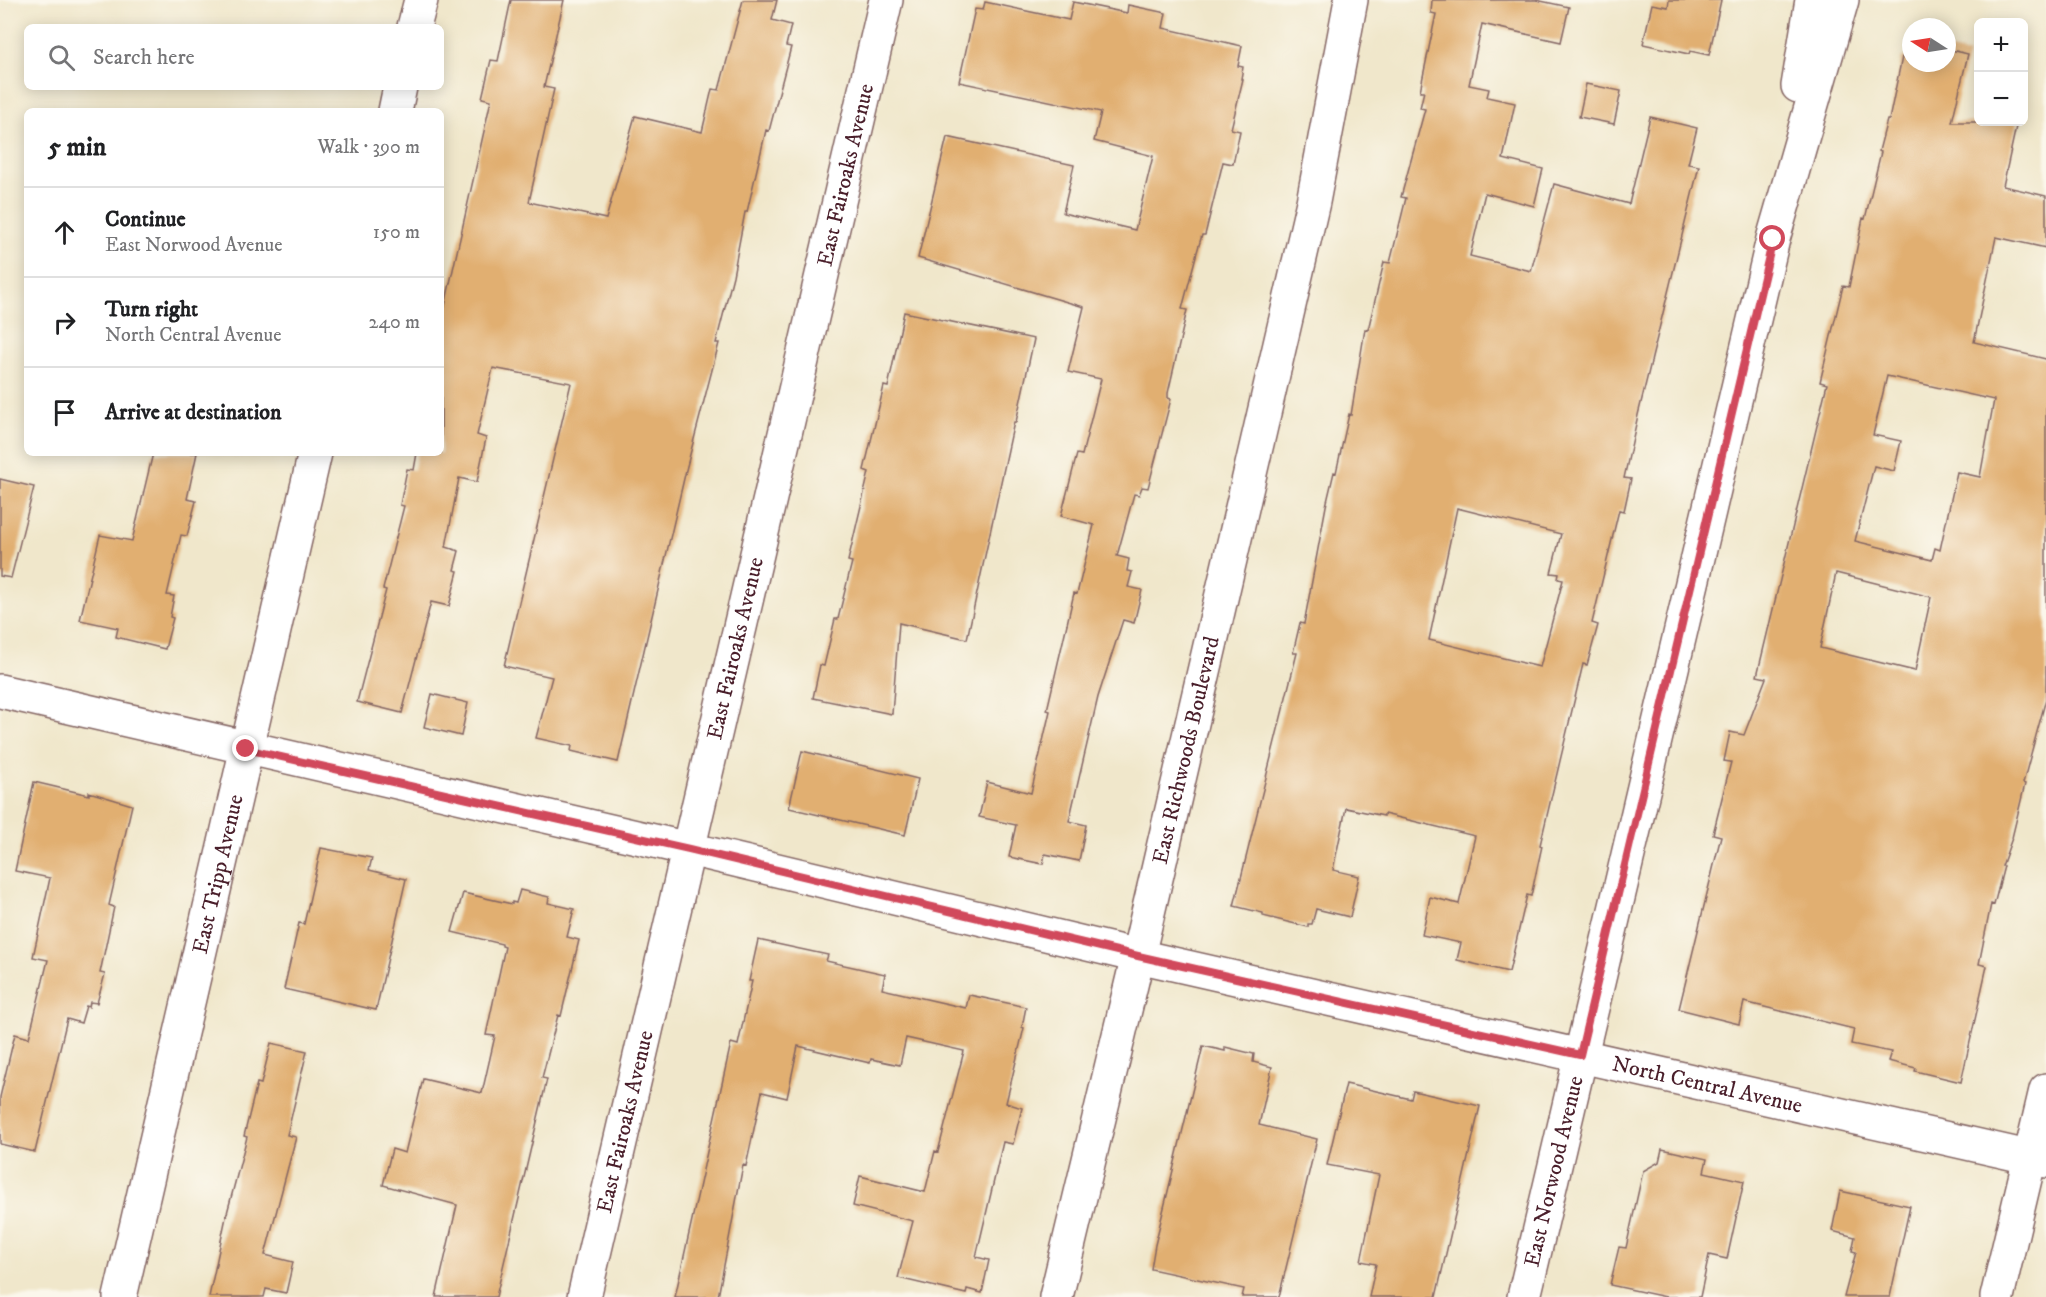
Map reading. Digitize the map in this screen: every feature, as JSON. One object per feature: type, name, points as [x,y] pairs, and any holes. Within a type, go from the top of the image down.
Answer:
[{"type":"street","points":[[415,24],[421,0]]},
{"type":"street","name":"East Fairoaks Avenue","points":[[584,1297],[886,0]]},
{"type":"street","name":"East Richwoods Boulevard","points":[[1056,1297],[1138,956],[1312,202],[1350,0]]},
{"type":"street","name":"East Richwoods Boulevard","points":[[1312,202],[1370,0]]},
{"type":"street","name":"East Norwood Avenue","points":[[1773,239],[1812,0]]},
{"type":"street","name":"East Norwood Avenue","points":[[1524,1297],[1773,239],[1842,0]]},
{"type":"street","points":[[396,108],[399,90]]},
{"type":"street","name":"East Tripp Avenue","points":[[120,1297],[314,456]]},
{"type":"street","name":"North Central Avenue","points":[[0,691],[689,849],[1138,956],[2038,1159]]},
{"type":"street","points":[[1997,1297],[2038,1159],[2046,1090]]},
{"type":"building","points":[[511,0],[564,0],[544,87],[554,89],[529,202],[606,219],[635,116],[702,132],[712,89],[719,90],[743,0],[777,0],[772,20],[791,25],[786,46],[791,47],[769,131],[766,130],[747,212],[745,212],[733,276],[716,343],[719,343],[686,470],[618,762],[571,751],[572,746],[536,738],[552,677],[504,666],[571,383],[493,368],[477,435],[486,438],[477,482],[459,478],[446,547],[459,551],[454,570],[458,571],[449,606],[431,602],[402,713],[357,702],[386,590],[383,589],[404,506],[400,505],[407,469],[414,470],[416,456],[444,456],[444,310],[491,100],[482,98],[491,60],[498,61]]},
{"type":"building","points":[[1432,0],[1536,0],[1569,7],[1561,42],[1482,24],[1469,85],[1489,89],[1487,97],[1515,103],[1503,159],[1543,169],[1534,206],[1485,193],[1470,256],[1531,271],[1554,184],[1629,204],[1650,117],[1697,128],[1688,164],[1699,166],[1624,478],[1631,479],[1624,511],[1619,510],[1592,623],[1598,625],[1587,665],[1583,664],[1540,845],[1542,846],[1531,896],[1527,895],[1509,972],[1457,960],[1461,943],[1422,935],[1430,897],[1459,904],[1475,836],[1384,814],[1384,816],[1346,808],[1333,870],[1359,876],[1350,917],[1316,909],[1312,924],[1308,924],[1308,927],[1234,906],[1297,653],[1293,653],[1300,623],[1304,624],[1326,506],[1349,414],[1351,415],[1365,329],[1368,330],[1384,262],[1390,263],[1406,198],[1401,197],[1425,109],[1420,108],[1424,91],[1420,91],[1436,14],[1431,13]],"holes":[[[1457,508],[1561,534],[1551,573],[1559,574],[1558,579],[1563,580],[1540,667],[1429,640]]]},
{"type":"building","points":[[1669,0],[1721,0],[1709,55],[1690,51],[1689,54],[1643,44],[1652,4],[1668,7]]},
{"type":"building","points":[[985,2],[1069,20],[1073,2],[1127,13],[1128,5],[1166,13],[1163,28],[1242,46],[1238,66],[1243,67],[1241,79],[1243,79],[1231,129],[1240,131],[1233,164],[1223,162],[1205,235],[1202,235],[1182,309],[1187,310],[1168,393],[1168,398],[1171,399],[1148,488],[1142,487],[1139,495],[1134,494],[1117,556],[1129,559],[1127,571],[1132,572],[1128,587],[1142,590],[1134,623],[1123,620],[1098,697],[1069,821],[1086,825],[1079,861],[1045,854],[1043,864],[1009,857],[1016,825],[979,817],[987,782],[1031,793],[1050,711],[1047,710],[1074,593],[1077,594],[1094,525],[1061,516],[1077,454],[1082,455],[1101,379],[1068,372],[1084,307],[918,258],[947,137],[1074,165],[1063,213],[1135,230],[1153,156],[1094,141],[1101,112],[959,82],[975,9],[983,10]]},
{"type":"building","points":[[1956,51],[1968,54],[1952,122],[1974,122],[1974,126],[2016,126],[2003,186],[2046,196],[2046,248],[1996,237],[1974,342],[2046,359],[2046,699],[2023,783],[2025,784],[2012,838],[2002,866],[2004,866],[1994,905],[1991,904],[1979,964],[1987,966],[1961,1082],[1915,1071],[1916,1068],[1888,1061],[1891,1052],[1851,1044],[1854,1029],[1744,1002],[1739,1024],[1679,1009],[1721,836],[1713,834],[1731,762],[1724,761],[1730,732],[1744,735],[1766,678],[1757,676],[1827,384],[1820,382],[1843,286],[1849,287],[1863,218],[1865,219],[1881,152],[1879,151],[1887,120],[1889,120],[1902,57],[1902,72],[1956,72]],"holes":[[[1887,376],[1994,400],[1980,477],[1957,472],[1940,550],[1935,548],[1932,560],[1855,541],[1874,466],[1894,471],[1901,441],[1873,435]],[[1836,573],[1931,597],[1915,671],[1820,648]]]},
{"type":"building","points":[[1586,84],[1621,91],[1614,124],[1579,117]]},
{"type":"building","points":[[904,312],[1034,339],[967,639],[899,623],[892,714],[813,698],[820,665],[824,666],[852,562],[848,561],[869,472],[864,470],[884,386],[888,387]]},
{"type":"building","points":[[152,456],[196,456],[187,499],[196,501],[187,536],[181,535],[167,595],[174,596],[170,617],[173,618],[165,649],[116,637],[118,628],[80,620],[100,535],[132,541]]},
{"type":"building","points":[[0,479],[34,487],[11,578],[0,576]]},
{"type":"building","points":[[432,694],[468,703],[461,736],[424,727]]},
{"type":"building","points":[[802,751],[918,779],[905,835],[789,808]]},
{"type":"building","points":[[34,782],[89,795],[89,792],[132,805],[109,905],[114,907],[100,973],[105,974],[97,1003],[90,1002],[89,1007],[86,1006],[81,1023],[67,1019],[35,1152],[0,1144],[0,1097],[15,1034],[29,1038],[48,960],[33,957],[50,878],[15,871]]},
{"type":"building","points":[[321,848],[372,858],[369,870],[406,879],[376,1010],[284,989],[299,923],[304,924]]},
{"type":"building","points":[[520,890],[549,897],[548,903],[574,909],[567,937],[579,940],[561,1016],[558,1015],[542,1078],[547,1079],[496,1297],[436,1297],[457,1205],[383,1185],[392,1149],[405,1153],[423,1079],[482,1093],[495,1036],[486,1035],[505,947],[502,944],[452,932],[463,893],[512,904],[512,902],[516,903]]},
{"type":"building","points":[[758,940],[828,955],[826,961],[885,974],[882,989],[966,1008],[969,995],[1026,1007],[1022,1027],[1024,1028],[1006,1103],[1022,1108],[1013,1144],[1003,1142],[976,1257],[989,1260],[982,1293],[967,1289],[966,1294],[898,1278],[913,1221],[853,1206],[860,1176],[925,1192],[935,1151],[938,1152],[964,1051],[906,1038],[900,1065],[871,1059],[870,1063],[798,1046],[787,1098],[762,1092],[746,1166],[743,1165],[718,1297],[675,1297],[731,1043],[738,1045]]},
{"type":"building","points":[[271,1043],[307,1051],[287,1135],[296,1137],[265,1255],[293,1262],[286,1293],[266,1289],[264,1297],[209,1297],[226,1217],[247,1137],[244,1136],[257,1083],[261,1084]]},
{"type":"building","points":[[1203,1046],[1225,1051],[1225,1047],[1254,1054],[1253,1062],[1272,1067],[1259,1125],[1317,1139],[1279,1297],[1242,1297],[1244,1289],[1151,1269]]},
{"type":"building","points":[[1346,1084],[1411,1099],[1413,1091],[1480,1106],[1436,1297],[1369,1297],[1376,1264],[1361,1261],[1379,1175],[1327,1165]]},
{"type":"building","points":[[1662,1149],[1707,1159],[1704,1172],[1744,1181],[1727,1259],[1709,1255],[1700,1297],[1666,1297],[1610,1285],[1619,1247],[1626,1248],[1643,1171],[1659,1162]]},
{"type":"building","points":[[1840,1191],[1910,1206],[1890,1297],[1844,1297],[1856,1252],[1852,1251],[1855,1237],[1832,1231]]},
{"type":"route","points":[[246,749],[689,849],[1138,956],[1580,1055],[1773,239]]}]
